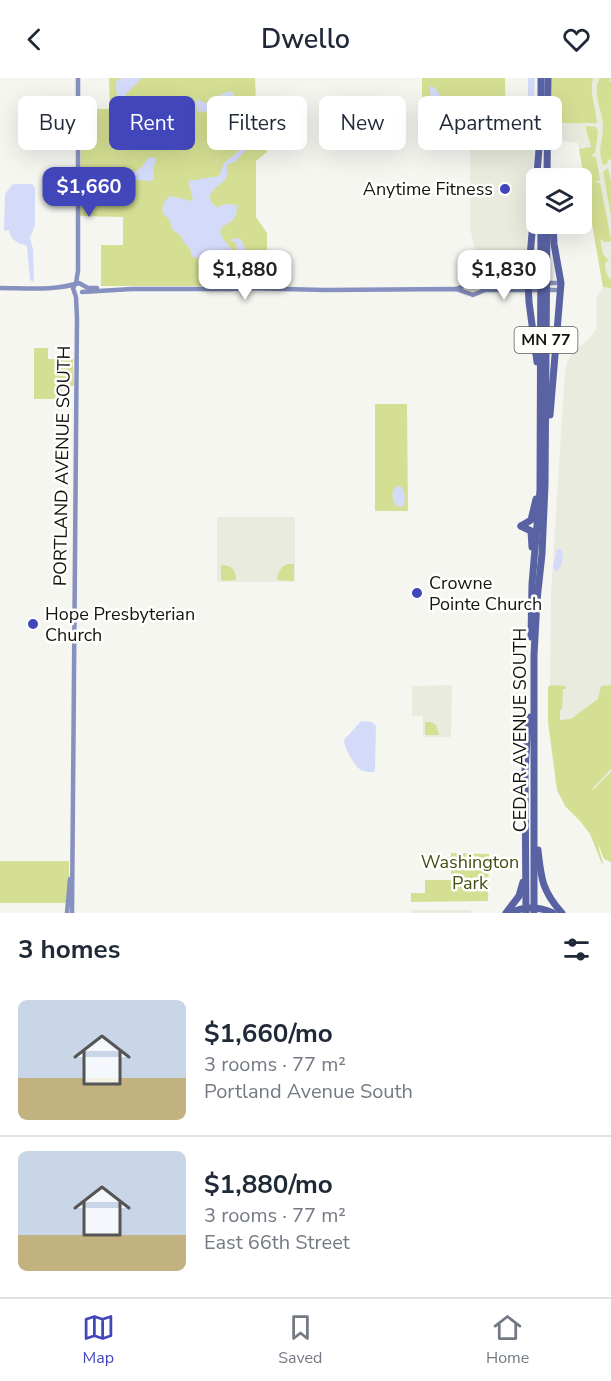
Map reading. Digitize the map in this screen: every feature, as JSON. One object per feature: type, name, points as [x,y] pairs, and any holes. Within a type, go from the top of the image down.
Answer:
[{"type":"highway","points":[[541,78],[542,96]]},
{"type":"highway","points":[[547,96],[549,78]]},
{"type":"highway","points":[[549,78],[550,96]]},
{"type":"highway","points":[[540,409],[531,287],[542,150]]},
{"type":"highway","points":[[542,168],[543,150]]},
{"type":"highway","points":[[546,150],[547,168]]},
{"type":"highway","name":"CEDAR AVENUE SOUTH","points":[[528,888],[527,847],[531,799],[532,584],[540,476],[541,234]]},
{"type":"highway","name":"CEDAR AVENUE SOUTH","points":[[528,888],[535,811],[534,655],[546,456],[546,234]]},
{"type":"highway","points":[[546,456],[557,286],[554,234]]},
{"type":"highway","points":[[532,584],[532,535],[530,530],[521,526],[532,518],[540,476]]},
{"type":"highway","points":[[530,717],[525,770],[525,850],[530,913]]},
{"type":"highway","points":[[535,811],[538,855],[543,884],[549,897],[562,913]]},
{"type":"highway","points":[[509,911],[528,888]]},
{"type":"highway","points":[[509,911],[535,907],[553,913]]},
{"type":"main road","points":[[74,291],[73,286],[78,271],[78,78]]},
{"type":"main road","points":[[78,271],[84,289],[82,292]]},
{"type":"main road","points":[[0,289],[56,288],[79,283],[89,288],[132,289]]},
{"type":"main road","points":[[456,289],[472,283],[482,287],[510,283],[531,287]]},
{"type":"main road","points":[[467,292],[468,285]]},
{"type":"main road","points":[[477,286],[477,293]]},
{"type":"main road","points":[[0,289],[69,289],[78,293],[132,289],[456,289],[473,295],[485,290],[557,286]]},
{"type":"main road","name":"PORTLAND AVENUE SOUTH","points":[[74,291],[77,316]]},
{"type":"main road","name":"PORTLAND AVENUE SOUTH","points":[[67,913],[72,868],[77,316],[79,297],[82,292]]},
{"type":"main road","name":"PORTLAND AVENUE SOUTH","points":[[72,868],[72,913]]},
{"type":"shaded area","points":[[557,78],[611,78],[611,861],[592,829],[550,686],[551,593],[565,370],[569,358],[586,342],[597,327],[596,299],[603,287],[592,224],[592,168],[582,168],[578,143],[562,141],[562,96],[558,96]]},
{"type":"shaded area","points":[[470,150],[534,150],[533,168],[526,168],[527,234],[524,277],[479,283],[477,256],[470,229]]},
{"type":"shaded area","points":[[217,517],[295,517],[295,582],[217,582]]},
{"type":"shaded area","points":[[452,685],[451,737],[423,737],[423,716],[412,716],[412,686]]},
{"type":"shaded area","points":[[412,910],[471,910],[471,913],[412,913]]},
{"type":"green space","points":[[109,78],[255,78],[256,96],[207,96],[207,150],[267,150],[256,161],[256,217],[267,233],[267,286],[101,286],[101,245],[123,245],[123,217],[80,216],[81,150],[97,150],[97,109],[109,109],[109,150],[195,150],[195,96],[110,96]]},
{"type":"green space","points":[[422,78],[505,78],[505,96],[422,96]]},
{"type":"green space","points":[[551,78],[593,78],[592,95],[597,123],[562,123],[562,96],[552,96]]},
{"type":"green space","points":[[600,78],[611,78],[609,81],[611,82],[611,159],[603,165],[600,149],[603,120],[597,95]]},
{"type":"green space","points":[[586,126],[596,127],[598,132],[595,153],[592,156],[596,157],[600,180],[595,182],[600,183],[611,239],[610,242],[605,242],[600,239],[603,254],[609,261],[605,262],[605,267],[611,280],[611,288],[603,287],[592,224],[592,168],[582,168],[579,149],[591,147]]},
{"type":"green space","points":[[608,168],[611,182],[611,216],[603,172]]},
{"type":"green space","points":[[34,348],[48,348],[48,359],[73,359],[74,386],[62,386],[62,399],[34,399]]},
{"type":"green space","points":[[375,404],[407,404],[408,511],[375,511]]},
{"type":"green space","points":[[288,564],[294,564],[293,581],[277,580],[280,570]]},
{"type":"green space","points":[[221,565],[233,569],[236,580],[223,581],[221,579]]},
{"type":"green space","points":[[551,685],[566,686],[566,689],[563,689],[560,720],[571,719],[598,699],[601,686],[611,685],[611,769],[592,789],[611,772],[611,862],[604,859],[599,846],[602,864],[590,834],[565,806],[557,790],[548,722],[548,687]]},
{"type":"green space","points":[[425,722],[436,725],[439,735],[425,734]]},
{"type":"green space","name":"Washington Park","points":[[451,853],[489,854],[488,901],[411,902],[411,893],[425,893],[425,880],[451,880]]},
{"type":"green space","points":[[0,861],[69,861],[69,903],[0,903]]},
{"type":"water","points":[[141,78],[126,96],[117,96],[117,80]]},
{"type":"water","points":[[528,78],[535,78],[534,96],[528,96]]},
{"type":"water","points":[[430,86],[440,96],[431,96]]},
{"type":"water","points":[[231,91],[234,96],[219,96]]},
{"type":"water","points":[[197,99],[207,103],[207,111],[198,112]]},
{"type":"water","points":[[240,150],[245,150],[235,162],[228,164],[226,178],[213,191],[210,198],[216,207],[226,204],[237,205],[235,217],[222,227],[220,232],[233,251],[220,260],[195,258],[181,236],[173,230],[162,209],[165,201],[172,196],[191,201],[193,199],[188,181],[219,176],[224,163]]},
{"type":"water","points":[[148,158],[157,159],[153,168],[154,179],[150,181],[129,180],[130,174],[141,168]]},
{"type":"water","points":[[15,184],[32,184],[35,188],[35,225],[30,238],[33,249],[33,282],[30,280],[27,246],[16,242],[9,230],[4,229],[5,194]]},
{"type":"water","points":[[239,238],[243,244],[246,265],[219,271],[219,266],[231,262],[236,257],[236,243],[231,241]]},
{"type":"water","points":[[401,486],[405,499],[402,507],[397,506],[393,498],[393,490]]},
{"type":"water","points":[[557,549],[561,549],[563,558],[556,572],[553,567]]},
{"type":"water","points":[[361,721],[372,722],[376,726],[374,772],[360,769],[346,748],[344,740]]},
{"type":"place","name":"Anytime Fitness","points":[[505,189]]},
{"type":"place","name":"Crowne Pointe Church","points":[[417,593]]},
{"type":"place","name":"Hope Presbyterian Church","points":[[33,624]]}]
